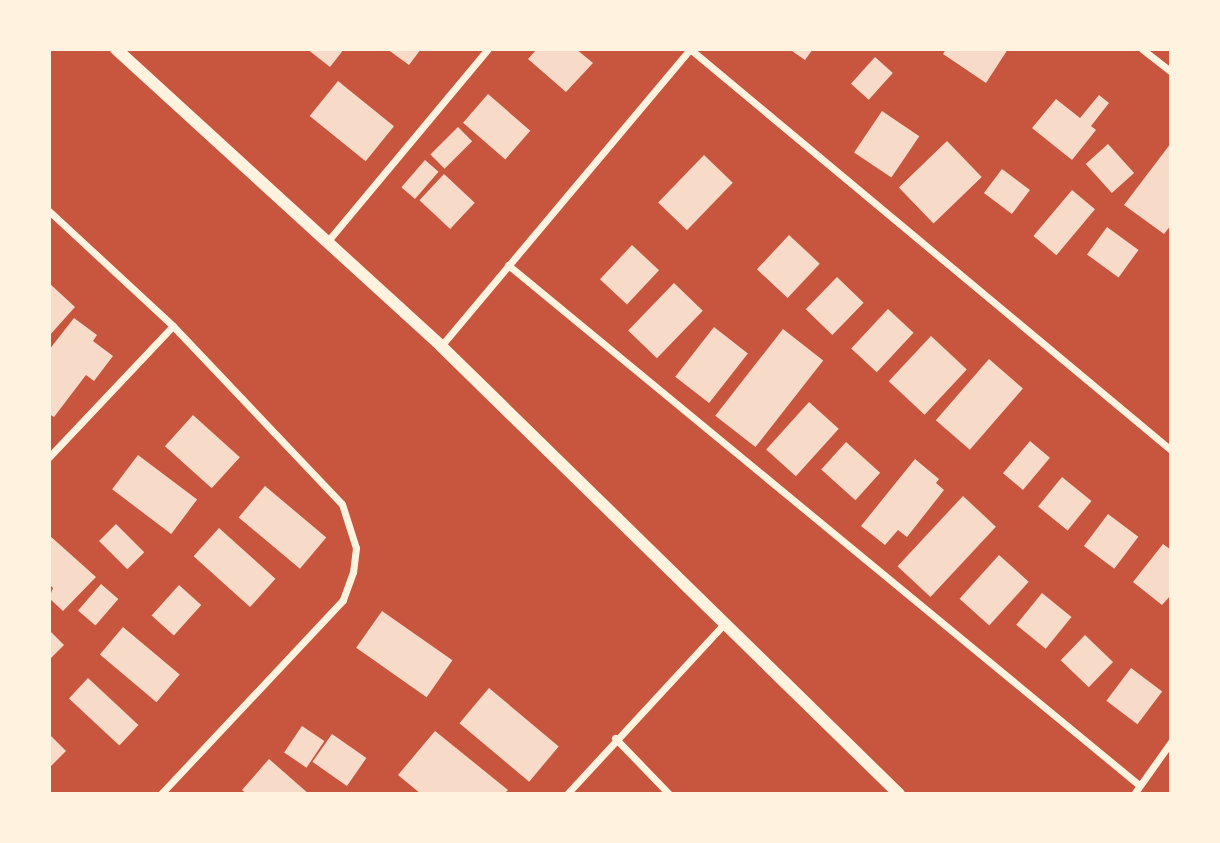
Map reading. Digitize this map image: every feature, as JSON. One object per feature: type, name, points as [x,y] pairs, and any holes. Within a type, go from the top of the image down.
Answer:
[{"type":"street","points":[[116,49],[441,346],[899,794]]},
{"type":"street","points":[[327,242],[488,49]]},
{"type":"street","points":[[441,346],[690,49],[1171,450]]},
{"type":"street","points":[[1142,49],[1171,72]]},
{"type":"street","points":[[49,211],[173,326],[342,504],[356,548],[353,572],[343,600],[161,794]]},
{"type":"street","points":[[508,265],[1139,785]]},
{"type":"street","points":[[49,457],[173,326]]},
{"type":"street","points":[[567,794],[615,738],[725,622]]},
{"type":"street","points":[[615,738],[669,794]]},
{"type":"street","points":[[1134,794],[1171,742]]},
{"type":"building","points":[[307,49],[344,49],[330,67]]},
{"type":"building","points":[[387,49],[421,49],[409,65]]},
{"type":"building","points":[[537,49],[576,49],[593,63],[566,92],[528,59]]},
{"type":"building","points":[[789,49],[813,49],[805,60]]},
{"type":"building","points":[[946,49],[1008,49],[986,83],[943,54]]},
{"type":"building","points":[[875,57],[893,73],[869,100],[851,84]]},
{"type":"building","points":[[338,81],[394,126],[366,161],[310,116]]},
{"type":"building","points":[[488,94],[530,131],[505,159],[463,123]]},
{"type":"building","points":[[1099,95],[1109,103],[1091,126],[1096,130],[1072,160],[1032,128],[1056,99],[1080,118]]},
{"type":"building","points":[[882,111],[919,136],[891,178],[854,152]]},
{"type":"building","points":[[458,127],[472,141],[445,169],[430,155]]},
{"type":"building","points":[[947,141],[982,177],[934,224],[899,188]]},
{"type":"building","points":[[1171,143],[1171,225],[1164,234],[1124,205]]},
{"type":"building","points":[[1108,144],[1134,173],[1112,193],[1086,164]]},
{"type":"building","points":[[704,155],[733,183],[687,230],[658,202]]},
{"type":"building","points":[[425,160],[439,172],[415,199],[401,187]]},
{"type":"building","points":[[1002,169],[1030,190],[1012,214],[984,193]]},
{"type":"building","points":[[444,174],[475,203],[450,229],[419,200]]},
{"type":"building","points":[[1072,190],[1095,209],[1056,255],[1033,236]]},
{"type":"building","points":[[1107,227],[1139,250],[1119,277],[1087,255]]},
{"type":"building","points":[[789,235],[820,264],[788,298],[757,269]]},
{"type":"building","points":[[632,245],[659,270],[627,305],[600,279]]},
{"type":"building","points":[[837,277],[864,303],[832,335],[806,309]]},
{"type":"building","points":[[49,283],[75,307],[49,336]]},
{"type":"building","points":[[674,283],[703,311],[657,358],[628,330]]},
{"type":"building","points":[[888,309],[914,333],[877,372],[851,348]]},
{"type":"building","points":[[74,318],[97,335],[93,341],[113,356],[94,381],[86,375],[54,417],[49,414],[49,350]]},
{"type":"building","points":[[714,327],[748,353],[709,403],[675,377]]},
{"type":"building","points":[[783,329],[823,360],[755,447],[715,416]]},
{"type":"building","points":[[931,336],[967,369],[925,415],[889,381]]},
{"type":"building","points":[[989,359],[1023,389],[970,450],[936,420]]},
{"type":"building","points":[[809,402],[839,429],[796,476],[766,450]]},
{"type":"building","points":[[193,415],[240,457],[212,488],[165,446]]},
{"type":"building","points":[[1030,441],[1050,458],[1023,490],[1003,473]]},
{"type":"building","points":[[846,442],[880,473],[855,500],[821,469]]},
{"type":"building","points":[[138,455],[197,500],[171,534],[112,489]]},
{"type":"building","points":[[915,459],[939,479],[936,483],[944,490],[907,537],[898,530],[885,545],[861,526]]},
{"type":"building","points":[[1062,477],[1092,501],[1068,530],[1038,507]]},
{"type":"building","points":[[265,486],[326,537],[300,569],[239,517]]},
{"type":"building","points":[[963,496],[996,527],[930,597],[898,566]]},
{"type":"building","points":[[1108,514],[1138,537],[1114,569],[1084,546]]},
{"type":"building","points":[[116,524],[144,552],[127,569],[99,541]]},
{"type":"building","points":[[219,528],[275,579],[250,607],[194,556]]},
{"type":"building","points":[[49,535],[96,577],[63,611],[49,598],[53,588],[49,584]]},
{"type":"building","points":[[1163,544],[1171,550],[1171,595],[1162,605],[1133,582]]},
{"type":"building","points":[[999,555],[1029,582],[989,626],[960,599]]},
{"type":"building","points":[[101,584],[118,599],[95,626],[78,610]]},
{"type":"building","points":[[179,585],[201,605],[174,636],[152,615]]},
{"type":"building","points":[[1042,593],[1072,617],[1046,649],[1016,625]]},
{"type":"building","points":[[382,611],[452,660],[427,697],[356,648]]},
{"type":"building","points":[[123,627],[180,675],[157,702],[100,655]]},
{"type":"building","points":[[49,630],[64,645],[49,660]]},
{"type":"building","points":[[1085,635],[1113,662],[1089,687],[1061,660]]},
{"type":"building","points":[[1131,668],[1162,691],[1137,724],[1106,701]]},
{"type":"building","points":[[88,678],[138,725],[119,746],[69,698]]},
{"type":"building","points":[[489,688],[559,746],[529,782],[459,723]]},
{"type":"building","points":[[302,726],[324,741],[306,768],[284,753]]},
{"type":"building","points":[[435,731],[508,790],[504,794],[421,794],[398,775]]},
{"type":"building","points":[[49,734],[66,751],[49,768]]},
{"type":"building","points":[[332,734],[366,758],[347,786],[312,762]]},
{"type":"building","points":[[269,759],[309,794],[247,794],[242,790]]}]
